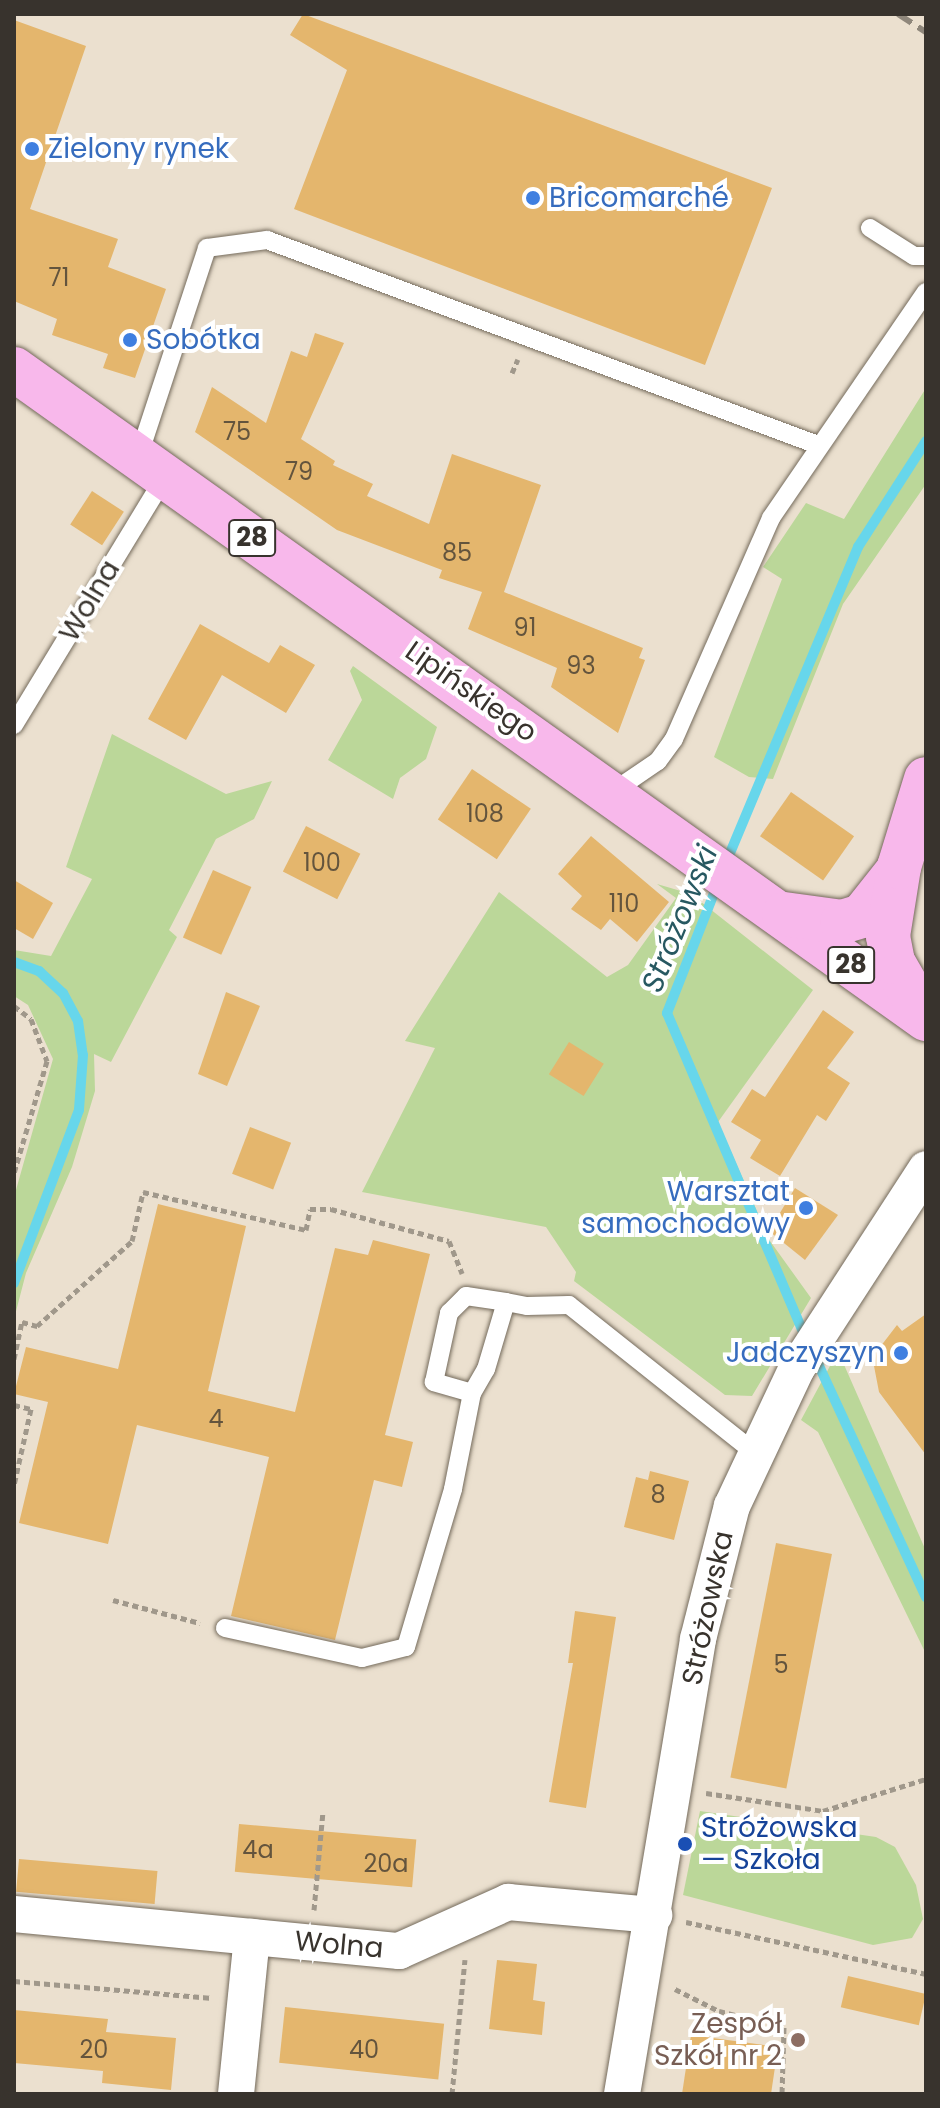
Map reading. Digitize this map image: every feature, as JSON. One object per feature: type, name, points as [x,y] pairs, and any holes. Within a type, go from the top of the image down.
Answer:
[{"type":"main road","name":"Lipińskiego","points":[[14,369],[614,791],[926,1018]]},
{"type":"main road","name":"28","points":[[926,779],[899,867],[888,936],[893,962],[926,1018]]},
{"type":"main road","points":[[767,905],[831,922],[862,916],[899,867]]},
{"type":"street","name":"Stróżowska","points":[[622,2094],[713,1569],[754,1452],[797,1368],[819,1332],[921,1189]]},
{"type":"street","name":"Wolna","points":[[14,1914],[399,1951],[508,1902],[654,1915]]},
{"type":"street","points":[[236,2094],[252,1937]]},
{"type":"lane","points":[[870,228],[914,256],[926,256]]},
{"type":"lane","name":"Wolna","points":[[14,725],[152,467],[207,248],[267,240],[818,445]]},
{"type":"lane","points":[[614,791],[658,761],[674,739],[771,518],[818,445],[926,292]]},
{"type":"lane","points":[[472,1393],[434,1382],[449,1313],[466,1296],[506,1302],[569,1305],[754,1452]]},
{"type":"lane","points":[[225,1628],[362,1658],[406,1647],[453,1489],[472,1393],[486,1369],[506,1302]]},
{"type":"path","points":[[14,1006],[31,1019],[47,1061],[14,1173]]},
{"type":"path","points":[[14,1359],[22,1322],[37,1326],[132,1241],[143,1192],[306,1230],[310,1209],[331,1209],[449,1241],[466,1296]]},
{"type":"path","points":[[14,1405],[31,1409],[14,1485]]},
{"type":"path","points":[[113,1600],[186,1619]]},
{"type":"path","points":[[674,1788],[823,1811],[926,1779]]},
{"type":"path","points":[[313,1923],[323,1811]]},
{"type":"path","points":[[654,1915],[926,1974]]},
{"type":"path","points":[[452,2094],[466,1954]]},
{"type":"path","points":[[14,1981],[221,1999]]},
{"type":"path","points":[[666,1988],[689,1991],[719,2011],[784,2027],[782,2094]]},
{"type":"green space","points":[[926,388],[926,484],[843,604],[773,779],[749,777],[714,757],[782,579],[763,567],[806,503],[844,519]]},
{"type":"green space","points":[[353,666],[437,727],[426,759],[400,778],[393,799],[328,760],[362,700],[350,671]]},
{"type":"green space","points":[[112,734],[226,794],[272,781],[254,819],[216,839],[169,930],[177,937],[111,1062],[94,1054],[95,1091],[72,1167],[26,1273],[14,1319],[14,1197],[53,1059],[28,1005],[14,996],[14,950],[51,956],[92,879],[66,867]]},
{"type":"green space","points":[[657,884],[691,894],[813,990],[718,1122],[770,1241],[811,1298],[752,1396],[725,1395],[574,1281],[576,1272],[546,1227],[362,1192],[435,1048],[405,1041],[499,892],[607,977],[628,965],[676,898]]},
{"type":"green space","points":[[838,1351],[926,1551],[926,1654],[818,1432],[801,1420]]},
{"type":"green space","points":[[700,1811],[876,1837],[895,1847],[916,1885],[923,1919],[912,1938],[873,1945],[683,1895]]},
{"type":"building","name":"Bricomarché","points":[[303,14],[772,188],[705,365],[294,209],[347,70],[290,35]]},
{"type":"building","points":[[14,20],[86,46],[30,209],[118,239],[108,267],[166,289],[135,378],[103,368],[108,354],[52,335],[57,319],[14,301]]},
{"type":"building","points":[[315,333],[344,343],[301,439],[335,461],[333,465],[373,484],[367,496],[429,524],[452,454],[541,485],[504,592],[643,648],[639,658],[645,660],[618,733],[551,687],[557,668],[468,629],[482,592],[439,578],[442,570],[337,530],[195,432],[212,387],[266,423],[291,351],[307,357]]},
{"type":"building","points":[[92,491],[124,512],[102,545],[70,525]]},
{"type":"building","points":[[200,624],[269,663],[280,645],[315,665],[286,713],[222,675],[186,740],[148,719]]},
{"type":"building","points":[[472,769],[531,809],[497,859],[438,820]]},
{"type":"building","points":[[791,792],[854,836],[823,880],[760,836]]},
{"type":"building","points":[[306,826],[360,854],[337,899],[283,871]]},
{"type":"building","points":[[591,836],[669,902],[637,942],[610,919],[601,930],[571,909],[582,896],[558,874]]},
{"type":"building","points":[[213,870],[251,887],[221,955],[183,938]]},
{"type":"building","points":[[14,880],[53,903],[33,939],[14,928]]},
{"type":"building","points":[[226,992],[260,1006],[227,1086],[198,1074]]},
{"type":"building","points":[[823,1010],[854,1032],[827,1068],[850,1083],[826,1121],[817,1115],[780,1176],[750,1158],[761,1140],[731,1122],[752,1089],[765,1097]]},
{"type":"building","points":[[569,1042],[604,1064],[584,1096],[549,1074]]},
{"type":"building","points":[[250,1127],[291,1143],[273,1189],[232,1174]]},
{"type":"building","points":[[795,1188],[838,1215],[805,1260],[769,1231]]},
{"type":"building","points":[[158,1204],[246,1226],[208,1391],[295,1412],[335,1248],[368,1255],[373,1240],[430,1254],[385,1435],[413,1442],[402,1487],[374,1480],[335,1640],[231,1616],[269,1457],[137,1425],[108,1544],[19,1523],[48,1402],[14,1394],[26,1347],[118,1369]]},
{"type":"building","points":[[926,1314],[926,1455],[879,1392],[874,1366],[877,1351],[897,1325],[902,1331]]},
{"type":"building","points":[[650,1471],[689,1481],[674,1540],[624,1527],[636,1477],[648,1480]]},
{"type":"building","points":[[776,1543],[832,1554],[786,1788],[730,1778]]},
{"type":"building","points":[[575,1611],[616,1617],[586,1808],[549,1802],[573,1663],[568,1663]]},
{"type":"building","points":[[239,1824],[416,1840],[412,1887],[235,1872]]},
{"type":"building","points":[[19,1859],[157,1871],[155,1904],[16,1892]]},
{"type":"building","points":[[497,1960],[537,1964],[533,2000],[545,2002],[542,2035],[489,2029]]},
{"type":"building","points":[[848,1976],[926,1994],[919,2025],[841,2007]]},
{"type":"building","points":[[285,2007],[444,2024],[438,2079],[279,2063]]},
{"type":"building","points":[[14,2010],[108,2019],[106,2032],[176,2038],[171,2090],[102,2083],[103,2071],[14,2063]]},
{"type":"building","points":[[691,2035],[778,2047],[771,2094],[682,2094]]},
{"type":"waterway","name":"Stróżowski","points":[[725,865],[858,547],[926,441]]},
{"type":"waterway","name":"Stróżowski","points":[[718,883],[667,1013],[807,1341]]},
{"type":"waterway","points":[[14,962],[39,971],[63,993],[78,1021],[83,1055],[79,1110],[14,1283]]},
{"type":"waterway","name":"Stróżowski","points":[[814,1355],[926,1597]]},
{"type":"railway","points":[[898,14],[926,32]]},
{"type":"place","name":"Zielony rynek","points":[[32,149]]},
{"type":"place","name":"Bricomarché","points":[[533,198]]},
{"type":"place","name":"Sobótka","points":[[130,340]]},
{"type":"place","name":"Warsztat samochodowy","points":[[806,1208]]},
{"type":"place","name":"Jadczyszyn","points":[[901,1353]]},
{"type":"place","name":"Stróżowska — Szkoła","points":[[685,1844]]},
{"type":"place","name":"Zespół Szkół nr 2","points":[[798,2040]]}]
